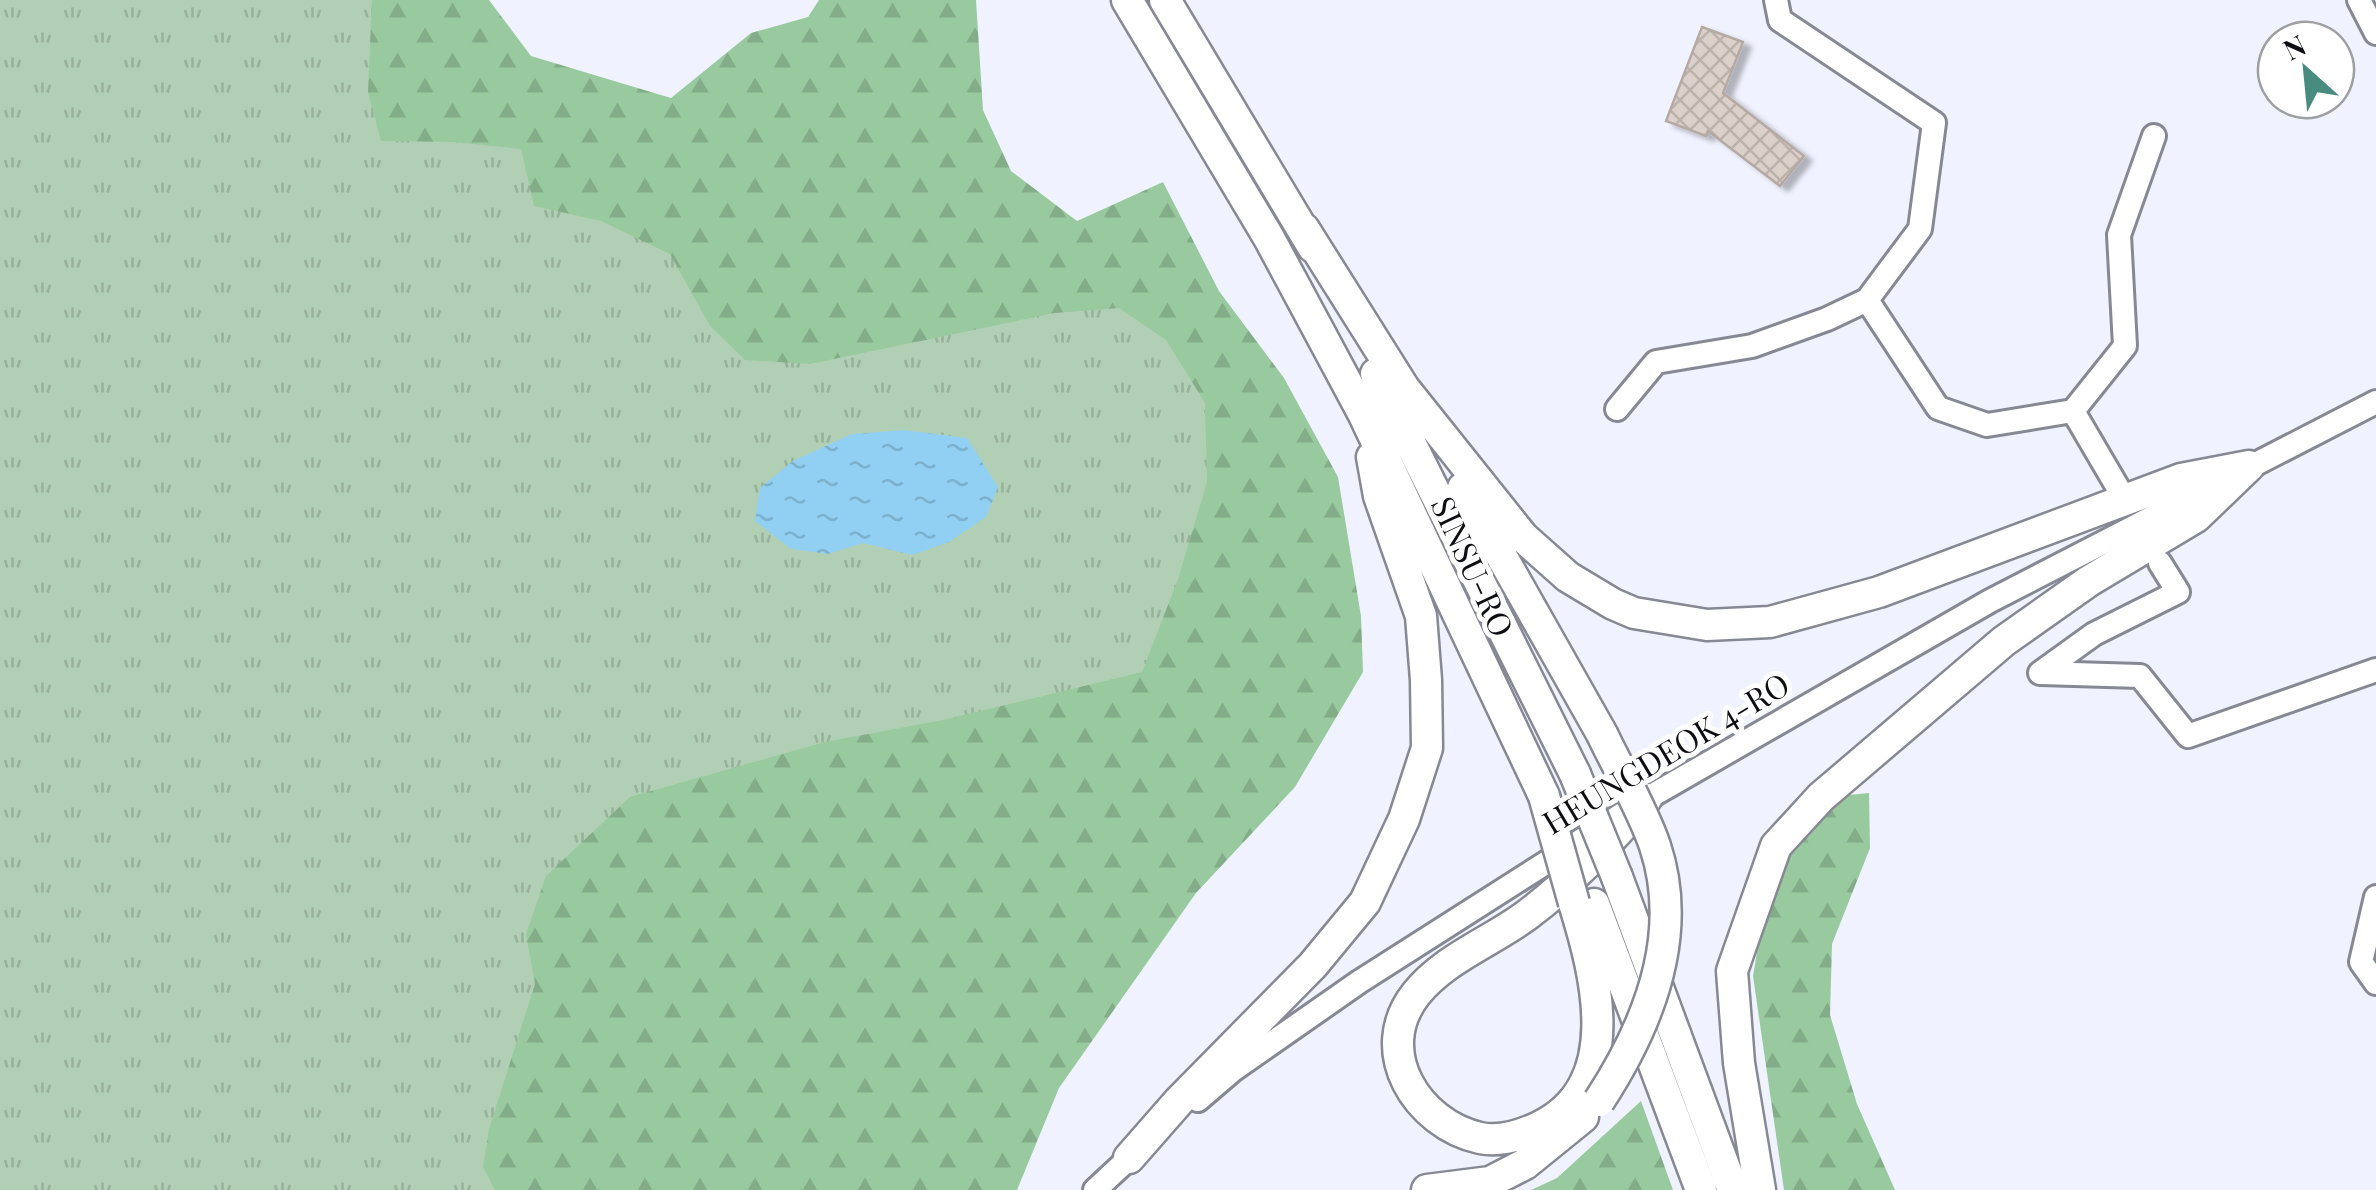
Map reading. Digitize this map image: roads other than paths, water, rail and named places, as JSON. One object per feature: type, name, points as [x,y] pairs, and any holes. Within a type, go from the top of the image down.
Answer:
[{"type":"main road","name":"SINSU-RO","points":[[1147,4],[1304,229],[1574,774],[1617,877],[1733,1190]]},
{"type":"main road","name":"SINSU-RO","points":[[1147,4],[1364,415],[1544,796],[1582,897]]},
{"type":"main road","points":[[1304,229],[1514,572],[1602,734],[1655,845],[1664,904],[1664,953],[1652,1003],[1625,1062],[1599,1101],[1570,1131],[1525,1164],[1490,1182],[1426,1190]]},
{"type":"main road","points":[[1404,388],[1523,537],[1568,577],[1634,613],[1707,625],[1770,622],[1878,592],[2181,479],[2248,466]]},
{"type":"main road","points":[[1129,1158],[1178,1100],[1312,964],[1366,902],[1404,820],[1427,748],[1421,616],[1379,496],[1364,415]]},
{"type":"main road","points":[[1760,1190],[1739,1062],[1732,971],[1776,846],[1821,796],[2004,642],[2089,582],[2196,517],[2248,466]]},
{"type":"main road","points":[[1582,897],[1598,1010],[1597,1041],[1585,1088],[1552,1120],[1519,1135],[1484,1139],[1458,1130],[1429,1112],[1399,1066],[1398,1035],[1414,996],[1438,972],[1526,916],[1600,853],[1646,799]]},
{"type":"main road","points":[[1582,897],[1700,1190]]},
{"type":"street","points":[[1617,409],[1656,362],[1752,346],[1867,300],[1920,229],[1934,123],[1780,20],[1776,0]]},
{"type":"street","points":[[2359,0],[2376,32]]},
{"type":"street","points":[[1867,300],[1938,408],[1986,425],[2073,411],[2125,346],[2119,235],[2154,136]]},
{"type":"street","name":"HEUNGDEOK 4-RO","points":[[1095,1190],[1233,1070],[1358,982],[1646,799],[1990,601],[2376,402]]},
{"type":"street","points":[[2073,411],[2121,493]]},
{"type":"street","points":[[2160,563],[2178,592],[2094,634],[2040,673],[2140,676],[2188,736],[2376,670]]},
{"type":"street","points":[[2376,897],[2360,962],[2376,983]]},
{"type":"water","points":[[904,430],[967,438],[998,487],[986,517],[949,542],[912,555],[863,543],[828,554],[791,549],[755,521],[760,488],[793,461],[852,434]]}]
